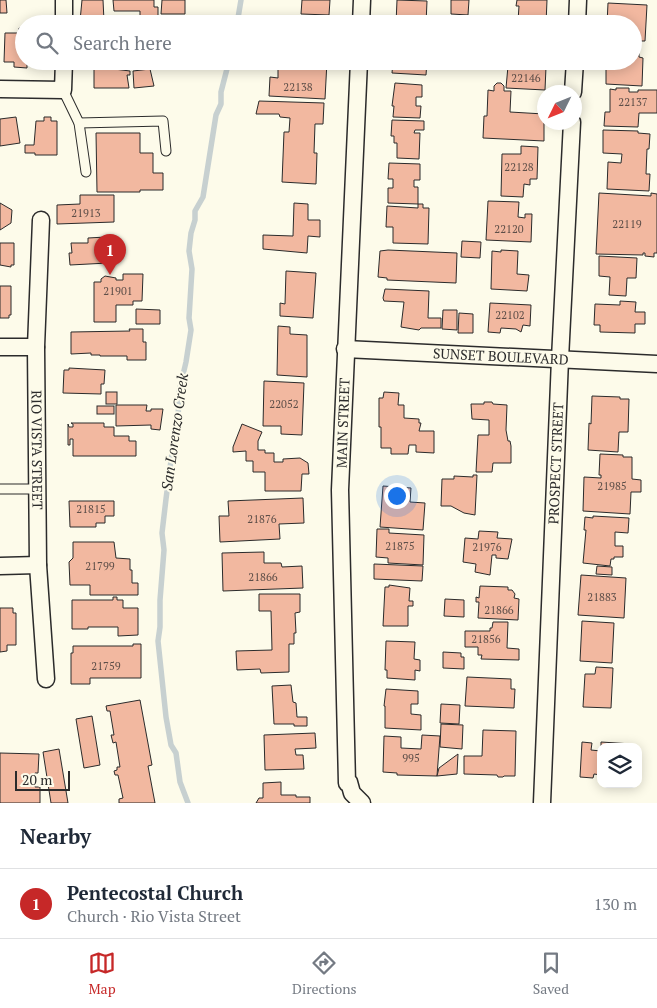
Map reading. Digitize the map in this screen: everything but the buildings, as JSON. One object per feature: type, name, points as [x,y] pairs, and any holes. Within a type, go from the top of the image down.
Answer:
[{"type":"street","points":[[64,0],[64,15]]},
{"type":"street","points":[[361,15],[362,0]]},
{"type":"street","points":[[577,15],[578,0]]},
{"type":"street","points":[[0,89],[63,90],[64,70]]},
{"type":"street","name":"MAIN STREET","points":[[359,70],[340,490],[347,783],[349,782],[352,793],[362,803]]},
{"type":"street","points":[[573,85],[574,70]]},
{"type":"street","name":"PROSPECT STREET","points":[[542,803],[560,359],[572,130]]},
{"type":"street","name":"RIO VISTA STREET","points":[[40,220],[36,347],[38,565],[46,679]]},
{"type":"street","points":[[0,347],[36,347]]},
{"type":"street","name":"SUNSET BOULEVARD","points":[[345,349],[657,364]]},
{"type":"street","points":[[0,566],[38,565]]},
{"type":"lane","points":[[63,90],[79,123],[86,172]]},
{"type":"lane","points":[[79,123],[163,121],[166,151]]},
{"type":"lane","points":[[0,489],[38,489]]},
{"type":"waterway","name":"San Lorenzo Creek","points":[[238,15],[241,0]]},
{"type":"waterway","name":"San Lorenzo Creek","points":[[188,803],[180,782],[176,753],[171,745],[158,641],[164,550],[162,533],[175,430],[178,421],[179,392],[191,330],[189,318],[192,269],[189,251],[191,233],[195,220],[195,211],[203,197],[216,115],[221,104],[221,92],[227,70]]},
{"type":"place","name":"Pentecostal Church","points":[[110,275]]}]
